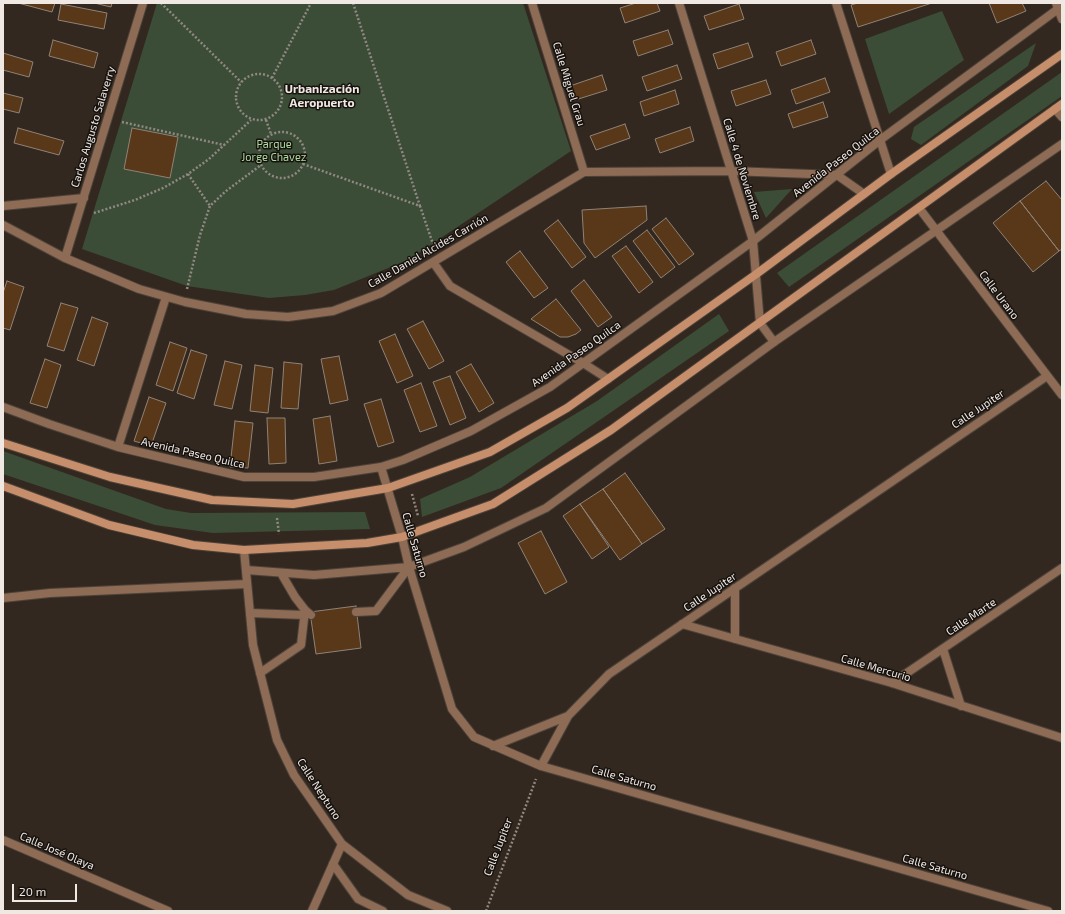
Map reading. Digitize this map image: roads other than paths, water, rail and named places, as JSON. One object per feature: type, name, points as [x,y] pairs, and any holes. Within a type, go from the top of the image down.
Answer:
[{"type":"main road","points":[[3,443],[110,477],[212,500],[293,504],[388,488],[490,452],[567,408],[755,275],[891,174],[1062,54]]},
{"type":"main road","points":[[3,486],[109,524],[193,545],[244,550],[280,549],[367,544],[402,537],[493,504],[611,430],[1059,106]]},
{"type":"street","name":"Carlos Augusto Salaverry","points":[[65,258],[143,3]]},
{"type":"street","name":"Calle Miguel Grau","points":[[532,3],[584,172]]},
{"type":"street","name":"Calle 4 de Noviembre","points":[[679,3],[753,241],[760,323]]},
{"type":"street","points":[[836,3],[891,174]]},
{"type":"street","points":[[1057,6],[1062,19]]},
{"type":"street","name":"Avenida Paseo Quilca","points":[[3,407],[118,448],[244,477],[314,477],[381,467],[403,460],[471,431],[550,387],[753,241],[880,140],[1057,6]]},
{"type":"street","points":[[1059,106],[1062,117]]},
{"type":"street","points":[[246,570],[314,576],[409,567],[464,547],[546,508],[774,342],[1062,144]]},
{"type":"street","points":[[584,172],[731,171],[837,175],[864,194]]},
{"type":"street","name":"Calle Daniel Alcides Carrión","points":[[3,225],[65,258],[139,289],[185,302],[246,314],[288,317],[333,311],[382,293],[584,172]]},
{"type":"street","points":[[3,206],[84,198]]},
{"type":"street","name":"Calle Urano","points":[[919,208],[1062,395]]},
{"type":"street","points":[[433,262],[450,286],[608,379]]},
{"type":"street","points":[[118,448],[166,297]]},
{"type":"street","points":[[760,323],[774,342]]},
{"type":"street","name":"Calle Jupiter","points":[[541,766],[568,716],[609,674],[1047,376]]},
{"type":"street","name":"Calle Saturno","points":[[381,467],[402,537],[409,567],[452,709],[474,737],[541,766],[1048,911]]},
{"type":"street","name":"Calle Neptuno","points":[[244,550],[253,645],[277,740],[294,775],[342,844],[408,896],[447,911]]},
{"type":"street","points":[[356,612],[376,611],[409,567]]},
{"type":"street","name":"Calle Marte","points":[[892,683],[1062,568]]},
{"type":"street","points":[[260,673],[301,645],[307,614],[281,573]]},
{"type":"street","points":[[3,598],[50,593],[247,584]]},
{"type":"street","points":[[735,588],[735,639]]},
{"type":"street","points":[[250,613],[307,614]]},
{"type":"street","name":"Calle Mercurio","points":[[682,624],[892,683],[1062,738]]},
{"type":"street","points":[[943,649],[961,706]]},
{"type":"street","points":[[493,746],[568,716]]},
{"type":"street","name":"Calle José Olaya","points":[[3,840],[168,911]]},
{"type":"street","points":[[312,911],[342,844]]},
{"type":"street","points":[[333,864],[358,899],[383,911]]},
{"type":"district","name":"Urbanización Aeropuerto","points":[[322,96]]},
{"type":"park label","name":"Parque Jorge Chavez","points":[[274,150]]}]
